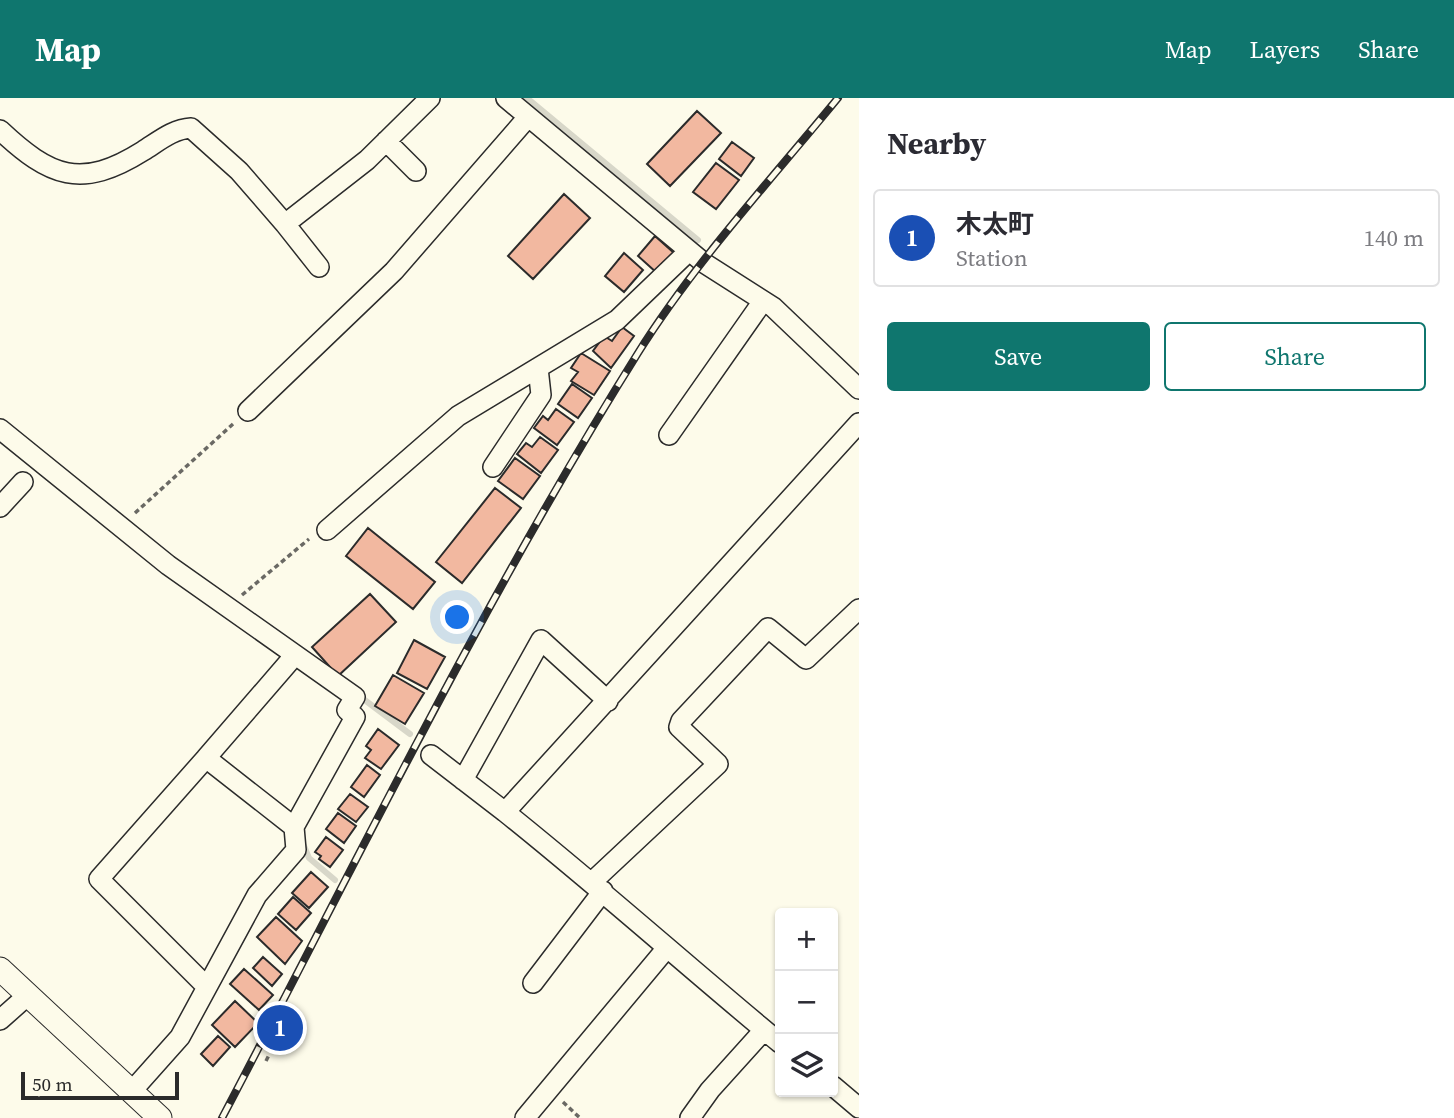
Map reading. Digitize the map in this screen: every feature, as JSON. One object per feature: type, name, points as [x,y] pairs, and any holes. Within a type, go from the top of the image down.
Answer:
[{"type":"street","points":[[285,225],[386,141],[430,98]]},
{"type":"street","points":[[506,98],[690,251],[763,301],[859,389]]},
{"type":"street","points":[[248,411],[394,271],[528,117]]},
{"type":"street","points":[[0,130],[37,163],[63,173],[83,176],[127,161],[178,129],[191,128],[239,170],[319,267]]},
{"type":"street","points":[[386,141],[416,171]]},
{"type":"street","points":[[327,530],[458,416],[617,320],[690,251]]},
{"type":"street","points":[[668,435],[763,301]]},
{"type":"street","points":[[493,467],[541,396],[538,368]]},
{"type":"street","points":[[505,813],[859,424]]},
{"type":"street","points":[[0,429],[122,528],[228,608],[355,696],[347,710],[355,717],[294,827],[296,850],[257,895],[180,1037],[131,1092]]},
{"type":"street","points":[[0,508],[23,482]]},
{"type":"street","points":[[533,984],[598,886],[718,764],[680,727],[681,721],[768,628],[806,659],[859,609]]},
{"type":"street","points":[[463,780],[541,640],[608,701]]},
{"type":"street","points":[[208,987],[99,878],[295,655]]},
{"type":"street","points":[[431,755],[598,886],[666,949],[775,1039]]},
{"type":"street","points":[[206,758],[294,827]]},
{"type":"street","points":[[525,1118],[666,949]]},
{"type":"street","points":[[0,970],[160,1118]]},
{"type":"street","points":[[0,1020],[27,996]]},
{"type":"street","points":[[690,1118],[710,1090],[764,1030]]},
{"type":"street","points":[[838,1090],[859,1108]]},
{"type":"path","points":[[122,528],[154,493],[248,411]]},
{"type":"path","points":[[228,608],[323,527],[327,530]]},
{"type":"path","points":[[266,1061],[269,1055]]},
{"type":"building","points":[[697,111],[721,133],[670,186],[647,164]]},
{"type":"building","points":[[732,142],[754,158],[741,176],[719,159]]},
{"type":"building","points":[[716,163],[739,180],[716,209],[693,192]]},
{"type":"building","points":[[564,194],[590,218],[533,279],[508,256]]},
{"type":"building","points":[[655,236],[674,253],[657,273],[638,256]]},
{"type":"building","points":[[624,253],[643,270],[624,292],[605,276]]},
{"type":"building","points":[[622,327],[634,336],[611,368],[593,351],[604,336],[612,341]]},
{"type":"building","points":[[581,353],[610,371],[594,395],[571,381],[578,372],[571,368]]},
{"type":"building","points":[[572,384],[592,398],[578,418],[558,404]]},
{"type":"building","points":[[556,409],[574,422],[557,445],[534,428],[543,416],[548,420]]},
{"type":"building","points":[[540,437],[558,450],[541,473],[517,454],[526,443],[532,447]]},
{"type":"building","points":[[515,458],[540,476],[523,499],[498,481]]},
{"type":"building","points":[[495,488],[521,508],[462,583],[436,562]]},
{"type":"building","points":[[368,528],[435,582],[413,609],[346,556]]},
{"type":"building","points":[[370,594],[396,622],[338,676],[312,647]]},
{"type":"building","points":[[414,640],[445,657],[427,689],[397,673]]},
{"type":"building","points":[[393,675],[424,693],[405,724],[375,706]]},
{"type":"building","points":[[378,729],[399,745],[381,769],[365,758],[371,750],[366,746]]},
{"type":"building","points":[[367,765],[380,775],[364,797],[351,787]]},
{"type":"building","points":[[350,794],[368,807],[356,822],[338,809]]},
{"type":"building","points":[[338,813],[356,826],[344,843],[326,829]]},
{"type":"building","points":[[326,837],[343,850],[330,867],[319,859],[321,856],[315,852]]},
{"type":"building","points":[[311,872],[328,887],[309,908],[292,893]]},
{"type":"building","points":[[293,897],[311,913],[296,930],[278,914]]},
{"type":"building","points":[[276,917],[302,941],[285,964],[257,937]]},
{"type":"building","points":[[263,957],[282,974],[272,986],[253,968]]},
{"type":"building","points":[[244,969],[273,995],[259,1010],[230,984]]},
{"type":"building","points":[[235,1001],[258,1023],[235,1047],[212,1025]]},
{"type":"building","points":[[218,1036],[230,1047],[213,1066],[201,1054]]},
{"type":"waterway","points":[[527,98],[698,240]]},
{"type":"waterway","points":[[358,695],[410,734]]},
{"type":"waterway","points":[[304,846],[309,858],[335,880]]},
{"type":"railway","points":[[222,1118],[474,635],[581,446],[638,353],[684,286],[838,98]]},
{"type":"place","name":"木太町","points":[[280,1028]]}]
